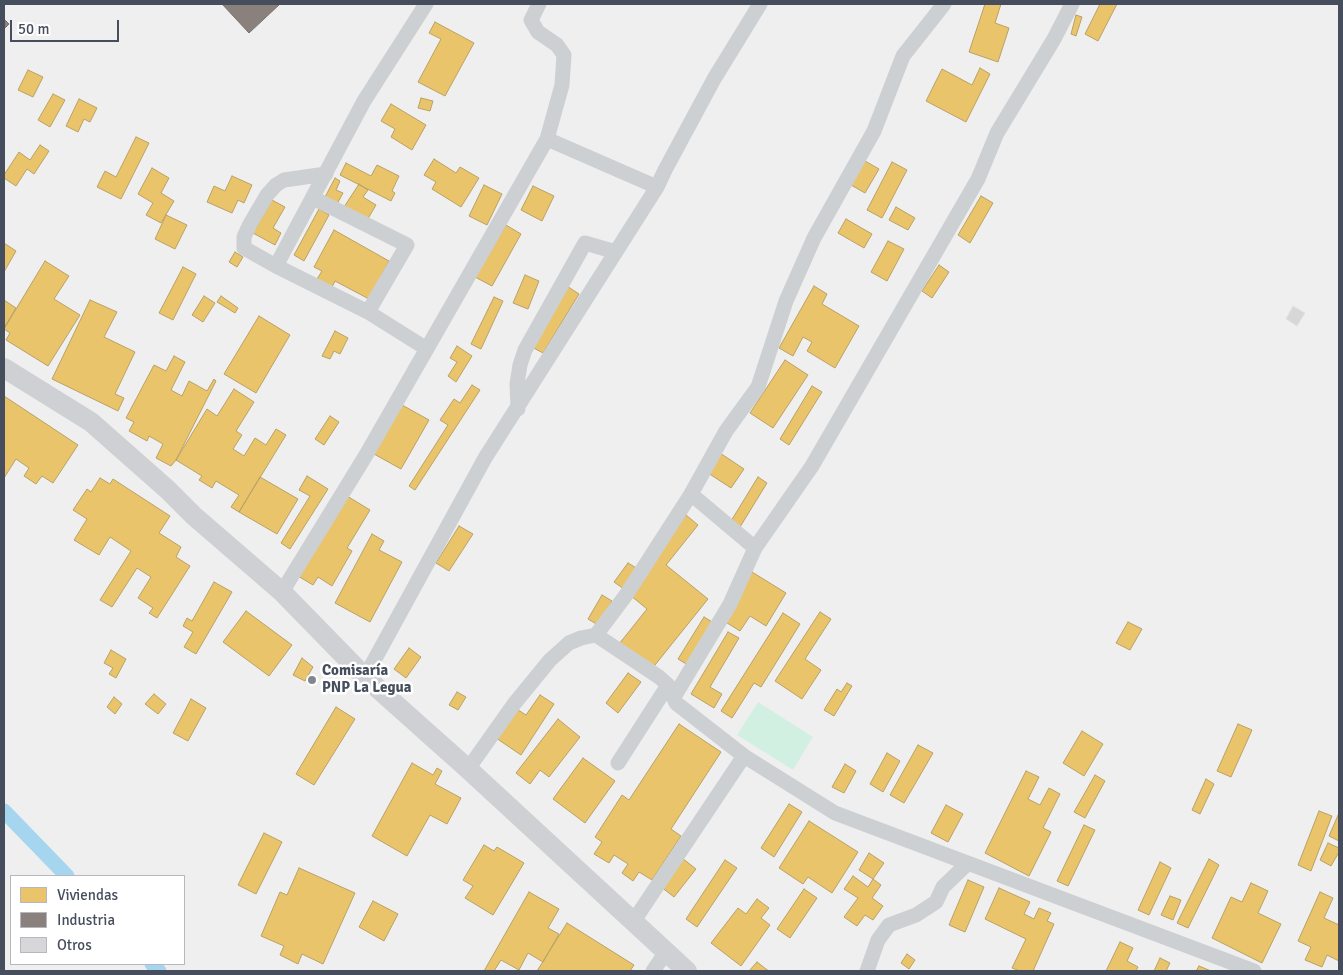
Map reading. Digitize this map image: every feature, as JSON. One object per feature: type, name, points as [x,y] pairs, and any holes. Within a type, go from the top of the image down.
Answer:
[{"type":"main road","points":[[4,368],[91,422],[168,490],[194,516],[282,592],[365,677],[468,769],[687,971]]},
{"type":"street","points":[[276,266],[364,101],[426,4]]},
{"type":"street","points":[[282,592],[366,455],[547,139],[562,85],[564,55],[557,45],[538,32],[531,20],[539,4]]},
{"type":"street","points":[[365,677],[485,458],[518,409],[657,187],[714,79],[760,4]]},
{"type":"street","points":[[468,769],[514,704],[550,660],[569,644],[581,638],[596,635],[626,595],[691,494],[726,431],[758,387],[786,301],[814,238],[874,131],[903,56],[944,4]]},
{"type":"street","points":[[618,764],[671,691],[730,604],[755,548],[817,458],[978,179],[997,133],[1054,39],[1072,4]]},
{"type":"street","points":[[547,139],[657,187]]},
{"type":"street","points":[[326,174],[284,180],[276,185],[267,195],[250,224],[244,237],[244,248],[368,312],[427,348]]},
{"type":"street","points":[[313,198],[407,245],[368,312]]},
{"type":"street","points":[[518,409],[517,384],[525,350],[585,243],[616,252]]},
{"type":"street","points":[[691,494],[755,548]]},
{"type":"street","points":[[596,635],[659,677],[671,691],[676,703],[744,756],[836,813],[1254,971]]},
{"type":"street","points":[[633,922],[744,756]]},
{"type":"street","points":[[867,971],[878,940],[889,925],[916,915],[936,902],[943,887],[967,864]]},
{"type":"street","points":[[653,971],[666,952]]},
{"type":"green space","points":[[758,702],[813,737],[793,770],[737,735]]},
{"type":"building: Viviendas","points":[[985,4],[1001,4],[995,23],[1009,28],[998,62],[969,52]]},
{"type":"building: Viviendas","points":[[1100,4],[1117,4],[1098,41],[1085,34]]},
{"type":"building: Viviendas","points":[[1076,15],[1082,17],[1076,36],[1071,34]]},
{"type":"building: Viviendas","points":[[435,22],[474,43],[445,96],[418,82],[441,39],[429,33]]},
{"type":"building: Viviendas","points":[[980,68],[990,74],[966,122],[926,101],[942,69],[972,85]]},
{"type":"building: Viviendas","points":[[28,70],[43,77],[33,97],[18,90]]},
{"type":"building: Viviendas","points":[[53,94],[65,100],[50,127],[38,120]]},
{"type":"building: Viviendas","points":[[421,98],[433,101],[430,111],[418,108]]},
{"type":"building: Viviendas","points":[[79,99],[97,108],[90,122],[84,119],[78,132],[66,126]]},
{"type":"building: Viviendas","points":[[391,104],[426,125],[412,150],[391,137],[395,129],[381,121]]},
{"type":"building: Viviendas","points":[[136,137],[149,143],[121,199],[97,187],[105,171],[116,177]]},
{"type":"building: Viviendas","points":[[40,145],[49,151],[34,174],[27,169],[16,186],[4,178],[19,152],[30,160]]},
{"type":"building: Viviendas","points":[[434,159],[456,173],[460,167],[479,178],[461,207],[432,189],[436,182],[424,175]]},
{"type":"building: Viviendas","points":[[865,161],[879,169],[865,193],[851,185]]},
{"type":"building: Viviendas","points":[[892,162],[907,170],[882,218],[867,210]]},
{"type":"building: Viviendas","points":[[346,163],[371,176],[377,165],[399,176],[392,191],[395,193],[391,201],[340,175]]},
{"type":"building: Viviendas","points":[[152,168],[169,178],[161,193],[174,201],[161,223],[146,215],[153,203],[138,194]]},
{"type":"building: Viviendas","points":[[232,176],[252,185],[244,203],[238,200],[232,213],[207,202],[214,186],[225,191]]},
{"type":"building: Viviendas","points":[[335,178],[340,181],[336,190],[343,193],[336,206],[324,199]]},
{"type":"building: Viviendas","points":[[359,184],[368,190],[363,197],[376,205],[366,222],[344,207]]},
{"type":"building: Viviendas","points":[[484,185],[502,194],[487,225],[469,216]]},
{"type":"building: Viviendas","points":[[533,186],[554,196],[542,221],[521,210]]},
{"type":"building: Viviendas","points":[[981,196],[993,203],[970,243],[958,235]]},
{"type":"building: Viviendas","points":[[272,200],[285,207],[273,228],[281,233],[275,245],[253,233]]},
{"type":"building: Viviendas","points":[[896,207],[915,218],[908,230],[889,220]]},
{"type":"building: Viviendas","points":[[319,209],[329,215],[304,261],[294,255]]},
{"type":"building: Viviendas","points":[[166,215],[187,225],[175,249],[155,239]]},
{"type":"building: Viviendas","points":[[846,219],[872,234],[864,248],[838,233]]},
{"type":"building: Viviendas","points":[[506,225],[521,234],[492,286],[475,277]]},
{"type":"building: Viviendas","points":[[334,230],[389,261],[369,299],[335,281],[332,287],[317,279],[322,271],[314,267]]},
{"type":"building: Viviendas","points":[[888,241],[904,249],[887,281],[871,272]]},
{"type":"building: Viviendas","points":[[4,243],[16,251],[4,272]]},
{"type":"building: Viviendas","points":[[235,252],[243,257],[237,267],[229,262]]},
{"type":"building: Viviendas","points":[[45,261],[69,276],[54,299],[80,315],[48,366],[6,340],[10,333],[4,329]]},
{"type":"building: Viviendas","points":[[939,265],[949,272],[932,298],[922,291]]},
{"type":"building: Viviendas","points":[[183,267],[196,274],[173,320],[159,313]]},
{"type":"building: Viviendas","points":[[525,275],[539,281],[528,309],[513,303]]},
{"type":"building: Viviendas","points":[[567,286],[579,294],[543,353],[530,346]]},
{"type":"building: Viviendas","points":[[814,286],[827,294],[822,304],[859,326],[835,368],[807,351],[812,342],[803,337],[793,356],[779,348]]},
{"type":"building: Viviendas","points":[[204,296],[215,303],[203,322],[192,315]]},
{"type":"building: Viviendas","points":[[221,296],[238,308],[235,313],[217,302]]},
{"type":"building: Viviendas","points":[[494,297],[503,301],[481,349],[471,344]]},
{"type":"building: Viviendas","points":[[4,300],[16,308],[4,328]]},
{"type":"building: Viviendas","points":[[90,300],[117,312],[104,337],[135,352],[115,394],[124,398],[118,411],[52,379]]},
{"type":"building: Viviendas","points":[[259,316],[290,335],[256,393],[224,374]]},
{"type":"building: Viviendas","points":[[335,331],[348,338],[340,354],[334,351],[330,359],[322,356]]},
{"type":"building: Viviendas","points":[[457,346],[472,356],[456,382],[448,376],[457,362],[450,358]]},
{"type":"building: Viviendas","points":[[174,356],[185,362],[171,390],[182,396],[189,381],[207,391],[214,379],[216,381],[176,460],[171,466],[156,458],[163,444],[149,436],[147,441],[129,431],[134,422],[126,418],[154,365],[166,371]]},
{"type":"building: Viviendas","points":[[785,360],[808,375],[773,428],[750,413]]},
{"type":"building: Viviendas","points":[[472,385],[480,390],[415,490],[409,486],[448,425],[440,420],[454,399],[460,403]]},
{"type":"building: Viviendas","points":[[812,386],[822,392],[789,445],[780,439]]},
{"type":"building: Viviendas","points":[[234,389],[254,402],[236,431],[242,435],[233,449],[244,456],[255,438],[266,445],[276,429],[286,435],[239,512],[231,507],[239,495],[216,481],[212,488],[199,480],[202,476],[176,460],[207,409],[217,416]]},
{"type":"building: Viviendas","points":[[4,396],[78,445],[53,483],[42,476],[36,484],[24,476],[29,468],[16,459],[4,478]]},
{"type":"building: Viviendas","points":[[402,405],[429,420],[401,469],[374,454]]},
{"type":"building: Viviendas","points":[[330,416],[339,422],[324,445],[315,439]]},
{"type":"building: Viviendas","points":[[720,453],[744,469],[731,488],[708,473]]},
{"type":"building: Viviendas","points":[[307,476],[328,489],[290,549],[281,543],[310,496],[299,490]]},
{"type":"building: Viviendas","points":[[260,477],[298,499],[277,534],[239,512]]},
{"type":"building: Viviendas","points":[[758,477],[767,483],[740,527],[731,521]]},
{"type":"building: Viviendas","points":[[100,478],[110,484],[113,479],[170,516],[159,533],[181,547],[176,557],[190,566],[157,618],[149,613],[153,608],[138,598],[151,577],[137,568],[112,607],[100,600],[131,551],[110,537],[99,555],[74,540],[87,519],[73,510],[87,489],[91,492]]},
{"type":"building: Viviendas","points":[[347,496],[370,510],[347,548],[352,551],[332,586],[318,577],[313,585],[298,576]]},
{"type":"building: Viviendas","points":[[686,515],[698,525],[666,565],[708,599],[651,670],[619,644],[647,609],[630,595]]},
{"type":"building: Viviendas","points":[[459,526],[473,534],[449,571],[436,563]]},
{"type":"building: Viviendas","points":[[372,534],[384,541],[379,550],[402,562],[370,622],[335,603]]},
{"type":"building: Viviendas","points":[[628,563],[638,569],[624,589],[614,582]]},
{"type":"building: Viviendas","points":[[752,572],[786,593],[766,626],[750,616],[740,631],[724,621]]},
{"type":"building: Viviendas","points":[[214,582],[232,592],[196,654],[184,647],[193,632],[183,626],[187,618],[192,621]]},
{"type":"building: Viviendas","points":[[602,595],[612,601],[598,625],[588,619]]},
{"type":"building: Viviendas","points":[[246,611],[292,645],[269,676],[223,642]]},
{"type":"building: Viviendas","points":[[820,612],[831,619],[805,659],[821,670],[802,699],[775,681]]},
{"type":"building: Viviendas","points":[[783,613],[800,624],[761,687],[754,683],[732,718],[721,711]]},
{"type":"building: Viviendas","points":[[704,617],[714,623],[688,665],[678,659]]},
{"type":"building: Viviendas","points":[[1128,622],[1142,629],[1130,650],[1116,643]]},
{"type":"building: Viviendas","points":[[728,632],[739,638],[710,687],[722,694],[714,708],[691,694]]},
{"type":"building: Viviendas","points":[[409,648],[421,657],[406,678],[394,669]]},
{"type":"building: Viviendas","points":[[111,650],[126,659],[116,678],[109,674],[113,668],[104,663]]},
{"type":"building: Viviendas","points":[[302,658],[313,667],[305,681],[293,675]]},
{"type":"building: Viviendas","points":[[628,673],[641,682],[618,713],[606,703]]},
{"type":"building: Viviendas","points":[[847,683],[852,686],[834,716],[824,710],[837,689],[841,692]]},
{"type":"building: Viviendas","points":[[457,692],[466,697],[458,710],[449,705]]},
{"type":"building: Viviendas","points":[[154,694],[166,704],[158,714],[145,704]]},
{"type":"building: Viviendas","points":[[540,695],[554,704],[521,755],[496,738],[515,708],[526,715]]},
{"type":"building: Viviendas","points":[[114,697],[122,704],[115,714],[107,707]]},
{"type":"building: Viviendas","points":[[191,699],[206,708],[188,741],[173,733]]},
{"type":"building: Viviendas","points":[[336,707],[355,719],[314,785],[296,774]]},
{"type":"building: Viviendas","points":[[558,719],[580,737],[549,777],[540,770],[530,784],[516,773]]},
{"type":"building: Viviendas","points":[[679,724],[721,752],[671,829],[681,836],[652,880],[639,872],[633,881],[622,873],[628,864],[614,855],[609,863],[594,854],[602,842],[595,837],[622,795],[629,800]]},
{"type":"building: Viviendas","points":[[1238,724],[1252,730],[1231,777],[1217,771]]},
{"type":"building: Viviendas","points":[[1082,731],[1103,744],[1084,776],[1063,763]]},
{"type":"building: Viviendas","points":[[918,745],[933,753],[904,803],[890,795]]},
{"type":"building: Viviendas","points":[[887,753],[900,761],[883,792],[870,784]]},
{"type":"building: Viviendas","points":[[583,758],[615,781],[585,823],[553,799]]},
{"type":"building: Viviendas","points":[[412,763],[433,775],[437,768],[442,771],[435,784],[461,798],[447,824],[430,815],[407,856],[372,836]]},
{"type":"building: Viviendas","points":[[845,764],[856,771],[844,793],[832,787]]},
{"type":"building: Viviendas","points":[[1026,771],[1039,777],[1028,799],[1040,805],[1049,788],[1060,794],[1043,828],[1051,832],[1029,876],[985,853]]},
{"type":"building: Viviendas","points":[[1095,775],[1105,781],[1085,818],[1074,812]]},
{"type":"building: Viviendas","points":[[1206,779],[1214,784],[1200,814],[1192,810]]},
{"type":"building: Viviendas","points":[[789,804],[802,812],[774,857],[761,848]]},
{"type":"building: Viviendas","points":[[946,805],[963,814],[948,842],[931,833]]},
{"type":"building: Viviendas","points":[[1319,811],[1332,816],[1311,871],[1298,865]]},
{"type":"building: Viviendas","points":[[1339,813],[1339,841],[1329,836]]},
{"type":"building: Viviendas","points":[[809,821],[858,852],[832,893],[808,877],[803,884],[779,868]]},
{"type":"building: Viviendas","points":[[1084,825],[1095,830],[1068,886],[1057,881]]},
{"type":"building: Viviendas","points":[[264,833],[282,842],[256,894],[238,885]]},
{"type":"building: Viviendas","points":[[1328,843],[1339,848],[1339,852],[1331,866],[1320,860]]},
{"type":"building: Viviendas","points":[[484,845],[494,851],[497,847],[524,863],[493,915],[465,898],[473,886],[463,880]]},
{"type":"building: Viviendas","points":[[869,853],[884,863],[873,879],[859,870]]},
{"type":"building: Viviendas","points":[[682,858],[696,869],[674,897],[660,886]]},
{"type":"building: Viviendas","points":[[1209,859],[1219,865],[1188,928],[1177,923]]},
{"type":"building: Viviendas","points":[[725,860],[737,868],[697,927],[686,919]]},
{"type":"building: Viviendas","points":[[1160,862],[1171,868],[1149,915],[1138,910]]},
{"type":"building: Viviendas","points":[[299,868],[355,893],[323,964],[302,954],[298,964],[280,955],[284,946],[261,936],[280,892],[287,895]]},
{"type":"building: Viviendas","points":[[853,876],[868,887],[873,879],[881,885],[872,898],[883,906],[873,920],[865,915],[857,926],[844,917],[858,898],[844,889]]},
{"type":"building: Viviendas","points":[[968,880],[984,887],[965,932],[949,925]]},
{"type":"building: Viviendas","points":[[1251,883],[1268,891],[1258,913],[1281,924],[1262,963],[1212,938],[1231,897],[1242,902]]},
{"type":"building: Viviendas","points":[[999,888],[1030,902],[1024,914],[1034,919],[1039,908],[1051,913],[1047,921],[1054,924],[1033,971],[1020,971],[1012,968],[1026,939],[985,919]]},
{"type":"building: Viviendas","points":[[804,889],[817,898],[790,938],[777,929]]},
{"type":"building: Viviendas","points":[[529,892],[559,909],[548,928],[559,934],[543,962],[528,953],[519,970],[501,960],[494,971],[484,971]]},
{"type":"building: Viviendas","points":[[1320,892],[1333,898],[1324,918],[1339,925],[1339,961],[1327,955],[1322,967],[1305,960],[1311,947],[1298,941]]},
{"type":"building: Viviendas","points":[[1170,896],[1181,900],[1173,920],[1161,915]]},
{"type":"building: Viviendas","points":[[757,899],[769,908],[761,918],[770,925],[741,966],[711,943],[738,908],[746,914]]},
{"type":"building: Viviendas","points":[[373,901],[398,914],[384,941],[359,927]]},
{"type":"building: Viviendas","points":[[567,923],[634,965],[630,971],[537,971]]},
{"type":"building: Viviendas","points":[[1120,942],[1133,948],[1127,961],[1138,967],[1136,971],[1106,971]]},
{"type":"building: Viviendas","points":[[907,954],[915,960],[909,969],[901,963]]},
{"type":"building: Viviendas","points":[[1160,958],[1170,963],[1166,971],[1154,971]]},
{"type":"building: Viviendas","points":[[757,962],[766,969],[769,971],[749,971]]},
{"type":"building: Viviendas","points":[[1199,966],[1211,971],[1196,971]]},
{"type":"building: Industria","points":[[222,4],[280,4],[249,33]]},
{"type":"building: Industria","points":[[4,19],[9,24],[4,29]]},
{"type":"building: Otros","points":[[1293,306],[1305,313],[1297,326],[1286,319]]},
{"type":"waterway","points":[[4,811],[66,875]]},
{"type":"waterway","points":[[153,965],[159,971]]},
{"type":"place","name":"Comisaría PNP La Legua","points":[[312,680]]}]
